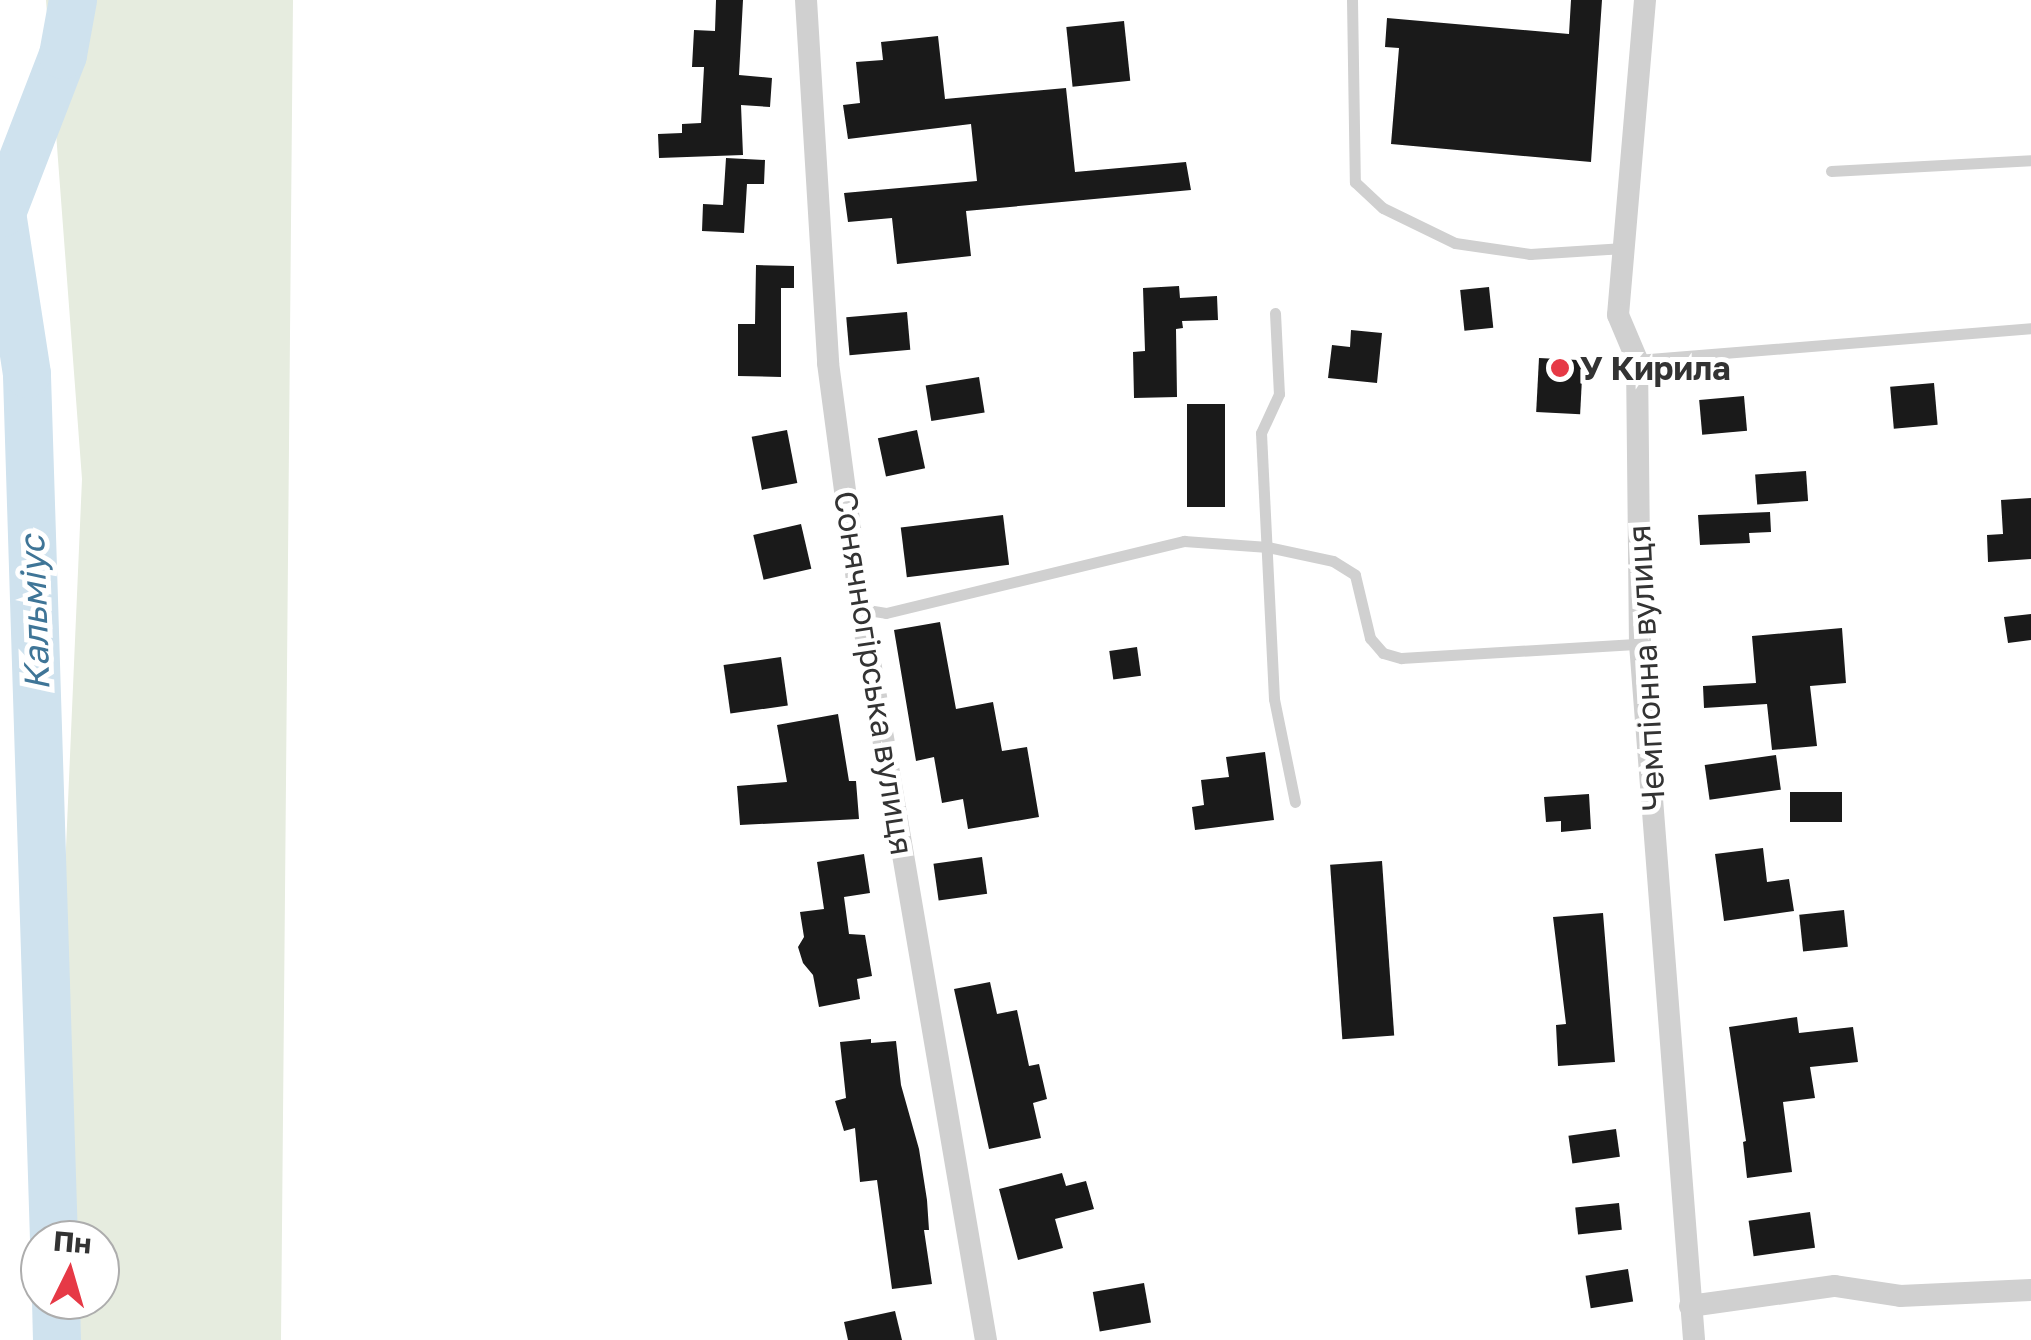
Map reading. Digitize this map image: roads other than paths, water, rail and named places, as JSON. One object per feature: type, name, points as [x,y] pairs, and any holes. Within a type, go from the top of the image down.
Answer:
[{"type":"street","name":"Сонячногірська вулиця","points":[[806,0],[828,363],[861,609],[986,1340]]},
{"type":"street","name":"Чемпіонна вулиця","points":[[1645,0],[1618,315],[1637,360],[1640,644],[1694,1340]]},
{"type":"street","points":[[1690,1306],[1835,1286],[1900,1296],[2031,1290]]},
{"type":"lane","points":[[1352,0],[1356,182],[1383,208],[1455,242],[1530,254],[1624,248]]},
{"type":"lane","points":[[1831,170],[2031,160]]},
{"type":"lane","points":[[1275,313],[1278,394],[1261,433],[1274,699],[1295,802]]},
{"type":"lane","points":[[1637,360],[2031,328]]},
{"type":"lane","points":[[861,609],[886,612],[1184,541],[1268,547],[1332,561],[1355,576],[1370,638],[1383,652],[1401,658],[1640,644]]},
{"type":"waterway","name":"Кальміус","points":[[53,1220],[27,374],[2,213],[63,55],[73,0]]},
{"type":"waterway","name":"Кальміус","points":[[56,1320],[57,1340]]},
{"type":"place","name":"У Кирила","points":[[1560,368]]}]
